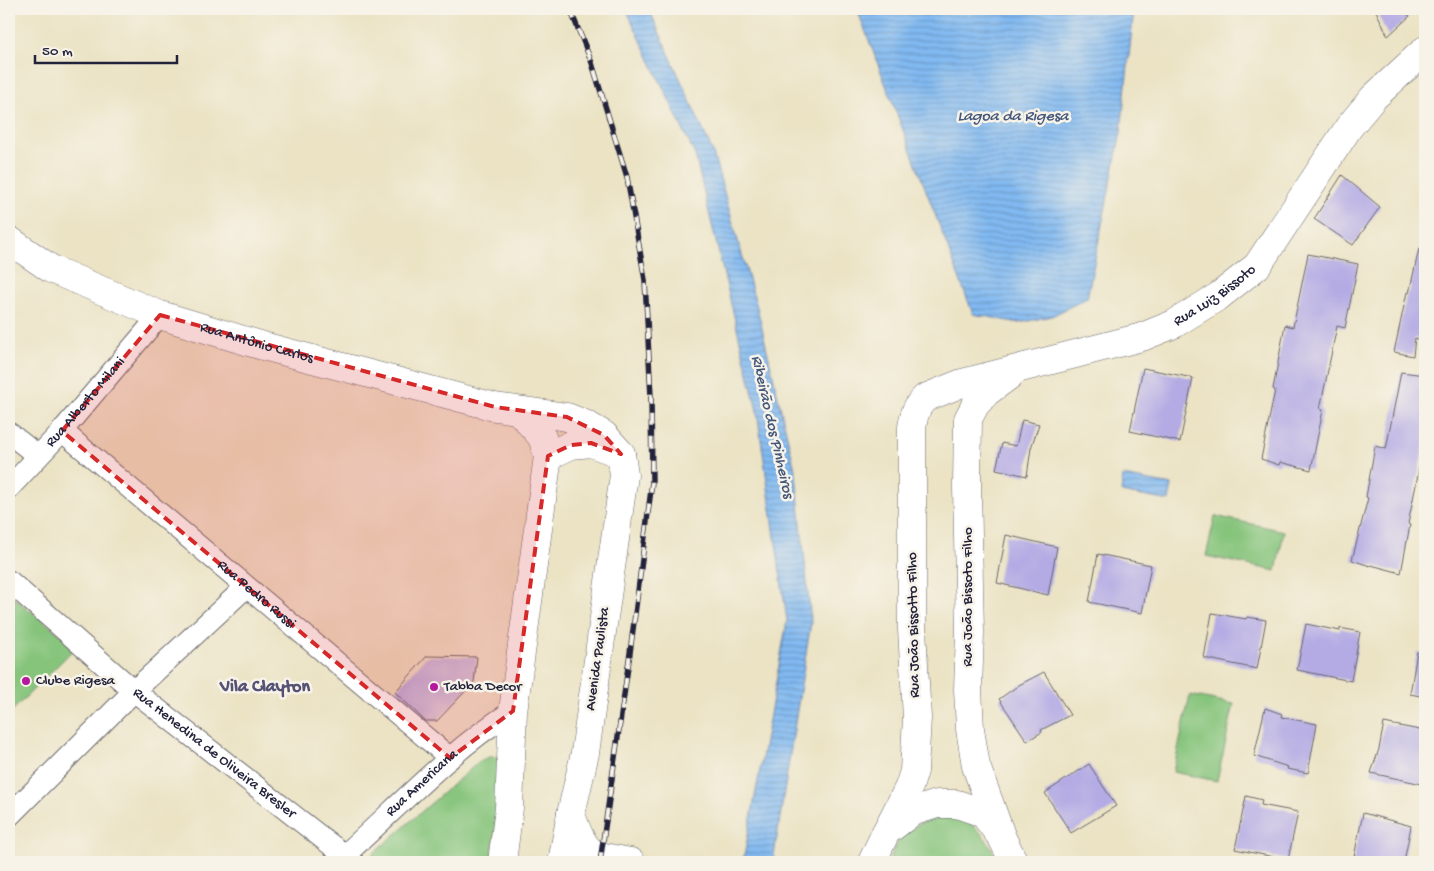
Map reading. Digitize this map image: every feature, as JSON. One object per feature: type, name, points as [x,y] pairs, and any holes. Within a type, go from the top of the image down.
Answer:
[{"type":"main road","name":"Rua Luiz Bissoto","points":[[915,413],[920,402],[925,398],[947,389],[1142,337],[1174,324],[1219,296],[1257,266],[1349,127],[1374,97],[1425,50]]},
{"type":"main road","name":"Rua Antônio Carlos","points":[[9,240],[51,269],[160,315],[263,346],[495,407],[567,417],[588,424],[604,435],[621,454]]},
{"type":"main road","points":[[915,413],[940,407],[952,408],[968,418],[976,404],[987,392],[1015,371]]},
{"type":"main road","points":[[502,862],[509,808],[513,711],[548,456],[542,437],[519,411]]},
{"type":"main road","name":"Rua João Bissotto Filho","points":[[886,832],[909,787],[914,770],[917,718],[912,629],[912,427],[915,413]]},
{"type":"main road","name":"Rua João Bissoto Filho","points":[[968,418],[967,507],[970,633],[968,689],[970,729],[976,766],[1012,853]]},
{"type":"main road","points":[[548,456],[571,445],[591,443],[621,454]]},
{"type":"main road","name":"Avenida Paulista","points":[[562,862],[585,753],[624,476],[621,454]]},
{"type":"main road","name":"Rua João Bissoto Filho","points":[[872,862],[886,832],[912,812],[937,804],[957,804],[983,813],[1012,853]]},
{"type":"main road","points":[[571,814],[579,838],[585,846],[601,857],[631,862]]},
{"type":"street","name":"Rua Alberto Milani","points":[[9,488],[62,431],[160,315]]},
{"type":"street","name":"Rua Pedro Russi","points":[[62,431],[450,758]]},
{"type":"street","points":[[9,433],[38,456]]},
{"type":"street","name":"Rua Henedina de Oliveira Bresler","points":[[9,581],[134,691],[345,860]]},
{"type":"street","points":[[9,816],[134,691],[246,588]]},
{"type":"street","name":"Rua Americana","points":[[345,860],[450,758],[492,723],[513,711]]},
{"type":"highlighted area","points":[[160,315],[495,407],[567,417],[604,435],[621,454],[591,443],[571,445],[548,456],[513,711],[450,758],[62,431]]},
{"type":"green space","points":[[1215,516],[1284,531],[1276,571],[1206,556]]},
{"type":"green space","name":"Clube Rigesa","points":[[9,594],[76,647],[9,714]]},
{"type":"green space","points":[[1190,695],[1234,704],[1217,781],[1173,772]]},
{"type":"green space","points":[[493,756],[505,762],[491,862],[374,862],[368,858],[481,760]]},
{"type":"green space","points":[[939,818],[957,818],[973,825],[984,836],[999,862],[888,862],[898,841],[918,824]]},
{"type":"water","name":"Ribeirão dos Pinheiros","points":[[626,9],[649,9],[712,150],[757,307],[796,474],[811,622],[773,862],[743,862],[787,621],[757,411],[695,155]]},
{"type":"water","name":"Lagoa da Rigesa","points":[[857,9],[1134,9],[1121,132],[1087,298],[1052,316],[1019,323],[973,314]]},
{"type":"water","points":[[1123,476],[1172,485],[1169,501],[1121,492]]},
{"type":"building","points":[[1375,9],[1400,9],[1410,16],[1388,36]]},
{"type":"building","points":[[1342,175],[1380,207],[1353,245],[1314,219]]},
{"type":"building","points":[[1419,249],[1425,250],[1425,288],[1421,323],[1425,323],[1425,341],[1415,338],[1413,356],[1394,352],[1407,292],[1409,293]]},
{"type":"building","points":[[1308,254],[1358,264],[1345,328],[1337,326],[1320,409],[1323,410],[1311,470],[1280,462],[1279,465],[1261,459],[1275,390],[1273,389],[1285,325],[1293,327]]},
{"type":"building","points":[[1143,368],[1193,378],[1180,442],[1130,431]]},
{"type":"building","points":[[1401,372],[1425,375],[1425,445],[1408,524],[1410,525],[1401,573],[1352,560],[1368,498],[1366,497],[1375,446],[1386,449]]},
{"type":"building","points":[[1022,420],[1039,424],[1031,448],[1027,476],[996,469],[1002,443],[1016,446]]},
{"type":"building","points":[[1006,535],[1057,547],[1048,595],[997,583]]},
{"type":"building","points":[[1098,554],[1151,565],[1142,613],[1089,602]]},
{"type":"building","points":[[1212,613],[1246,619],[1247,617],[1266,620],[1257,669],[1204,658]]},
{"type":"building","points":[[1306,624],[1340,631],[1340,628],[1360,632],[1351,681],[1297,670]]},
{"type":"building","points":[[1417,652],[1425,653],[1425,697],[1410,694]]},
{"type":"building","name":"Tabba Decor","points":[[427,656],[477,657],[474,682],[437,721],[425,721],[395,692]]},
{"type":"building","points":[[1044,672],[1070,715],[1041,730],[1042,732],[1027,741],[999,699],[1019,685]]},
{"type":"building","points":[[1265,708],[1282,714],[1281,717],[1317,724],[1308,773],[1287,769],[1288,767],[1254,756]]},
{"type":"building","points":[[1384,723],[1425,731],[1425,768],[1422,784],[1371,773],[1379,749]]},
{"type":"building","points":[[1089,764],[1116,806],[1071,833],[1045,793]]},
{"type":"building","points":[[1246,796],[1262,800],[1261,805],[1298,812],[1288,860],[1235,849]]},
{"type":"building","points":[[1363,813],[1411,826],[1404,862],[1353,862]]},
{"type":"railway","points":[[570,9],[592,63],[627,177],[645,280],[651,397],[652,482],[600,862]]},
{"type":"place","name":"Clube Rigesa","points":[[26,681]]},
{"type":"place","name":"Tabba Decor","points":[[434,687]]},
{"type":"district","name":"Vila Clayton","points":[[265,687]]}]
